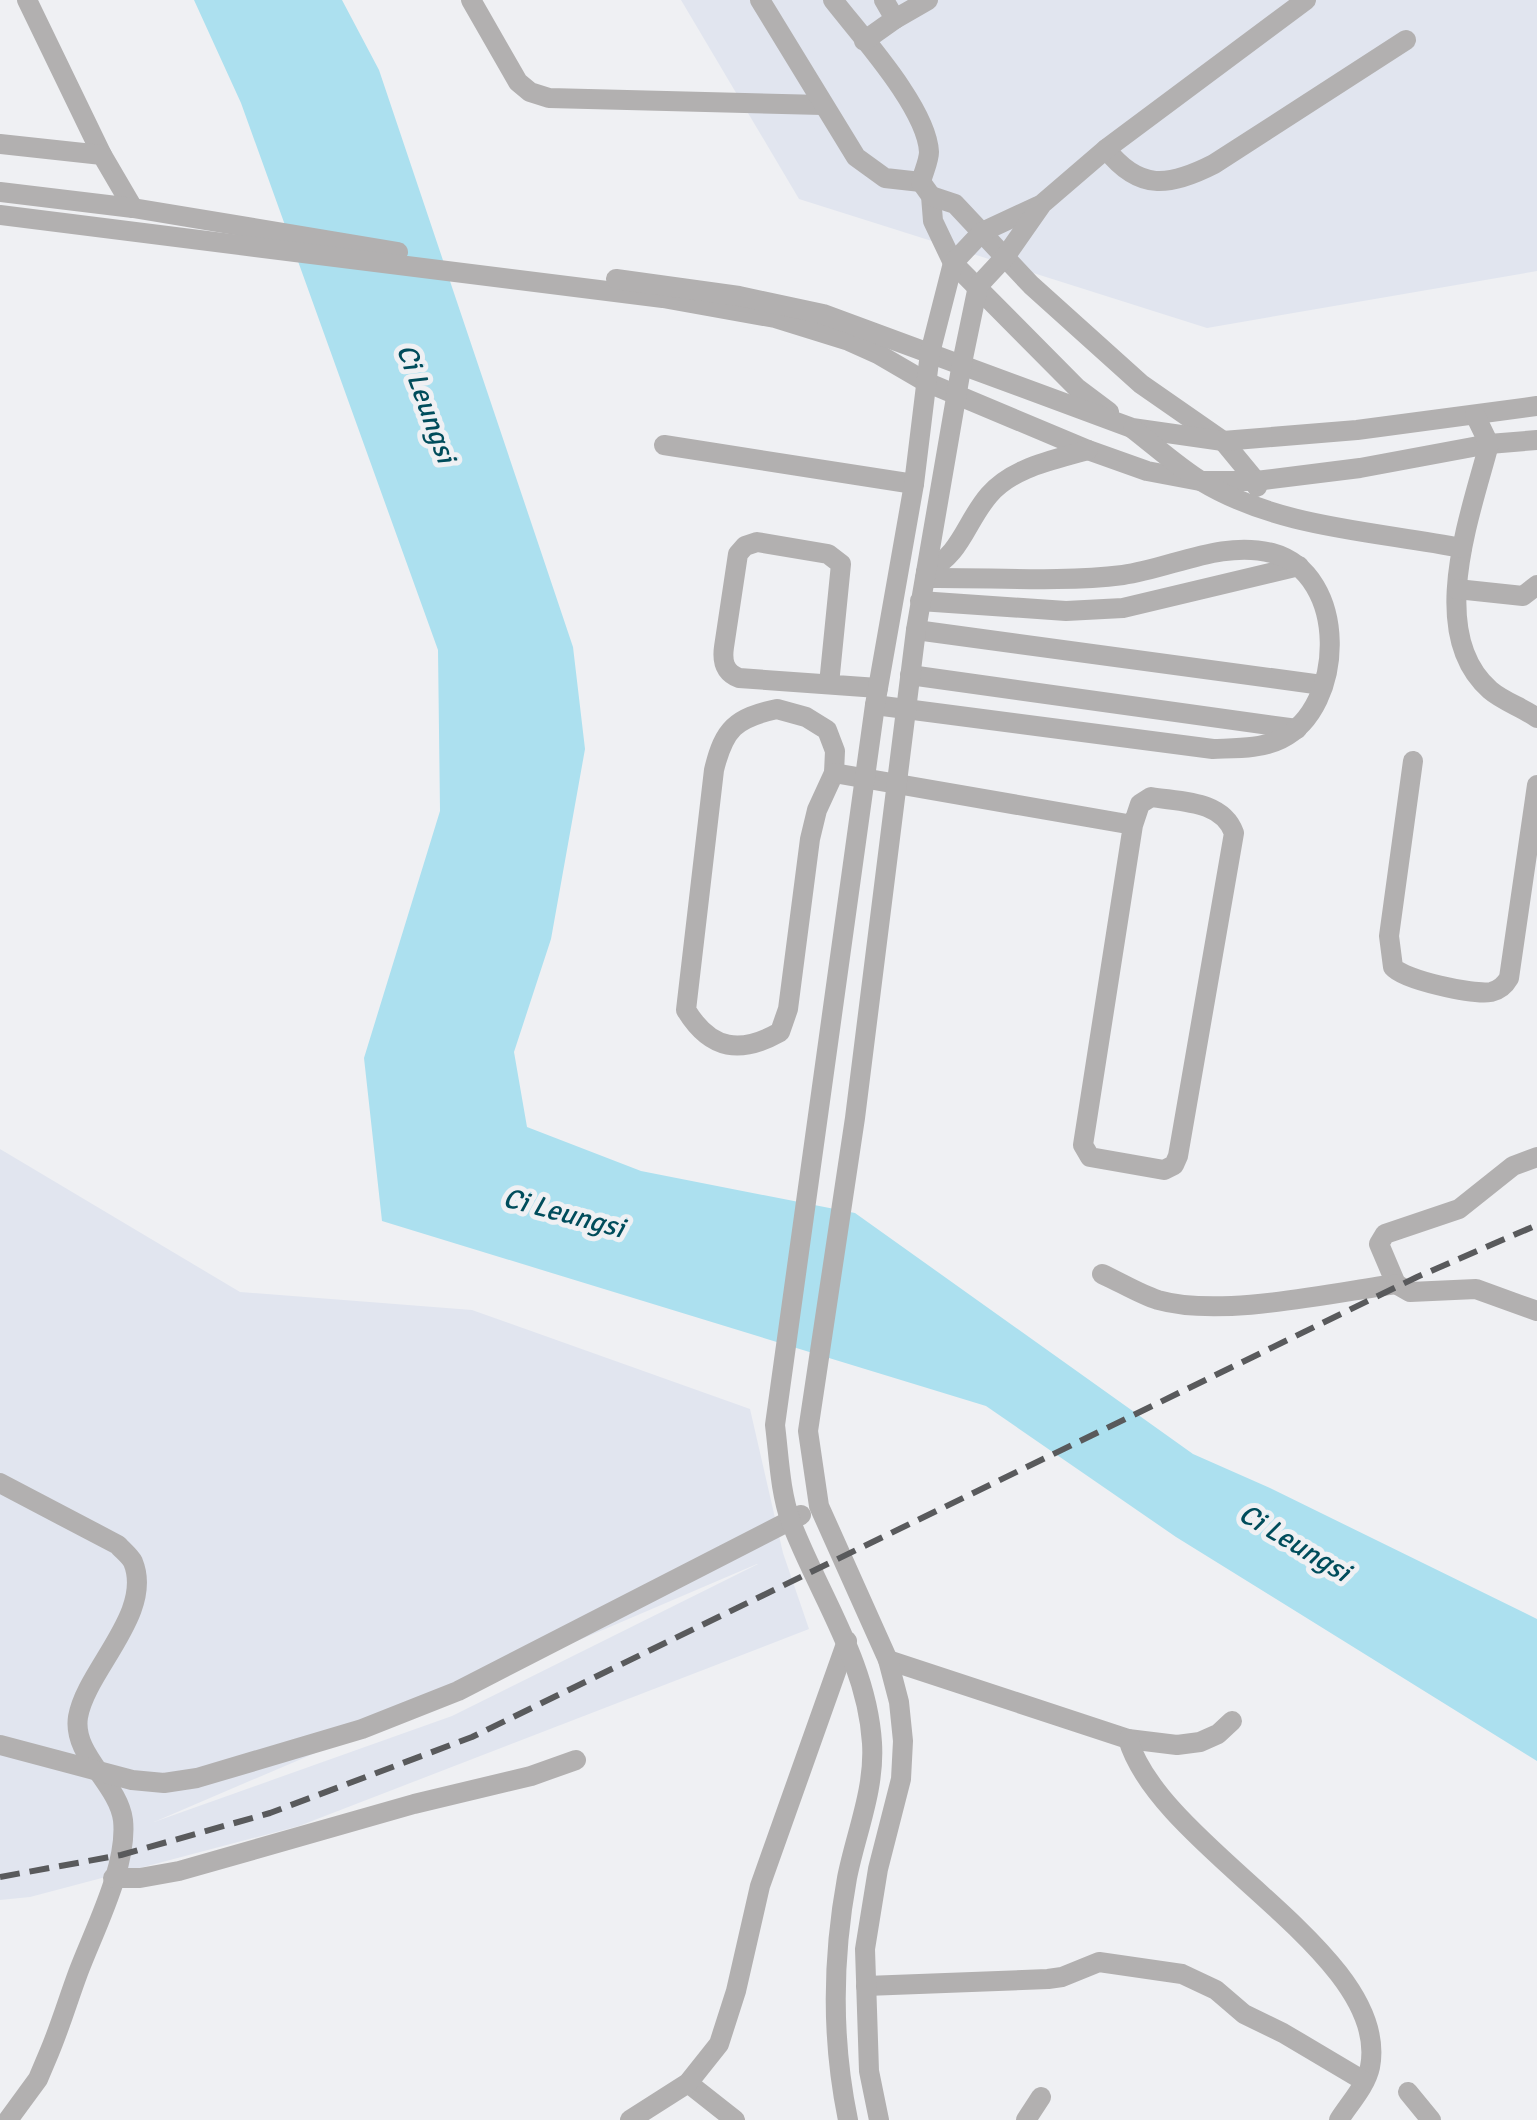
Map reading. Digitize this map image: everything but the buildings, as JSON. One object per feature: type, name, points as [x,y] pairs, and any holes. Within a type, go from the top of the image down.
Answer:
[{"type":"street","points":[[27,0],[102,155],[133,208]]},
{"type":"street","points":[[471,0],[518,82],[530,92],[549,98],[822,105]]},
{"type":"street","points":[[760,0],[836,129],[864,165],[885,178],[926,189],[955,204],[1031,285],[1141,384],[1223,441],[1256,480],[1260,508]]},
{"type":"street","points":[[833,0],[919,117],[929,152],[926,189],[933,221],[953,263],[1077,388],[1200,480],[1260,508],[1316,523],[1462,548]]},
{"type":"street","points":[[864,41],[889,9],[928,0]]},
{"type":"street","points":[[879,2120],[869,2071],[866,1929],[903,1759],[900,1702],[888,1660],[819,1506],[808,1431],[855,1118],[920,601],[962,363],[978,286],[1042,204],[1106,148],[1306,0]]},
{"type":"street","points":[[1106,148],[1132,175],[1162,181],[1186,178],[1214,164],[1406,40]]},
{"type":"street","points":[[0,144],[102,155]]},
{"type":"street","points":[[0,192],[133,208],[253,238]]},
{"type":"street","points":[[848,2120],[833,2020],[834,1978],[840,1918],[873,1763],[870,1723],[847,1641],[790,1520],[775,1424],[865,777],[914,484],[930,353],[953,263],[982,232],[1042,204]]},
{"type":"street","points":[[0,215],[253,238],[775,318],[818,329],[926,382],[1088,450],[1147,472],[1200,480],[1256,480],[1360,468],[1489,444],[1537,440]]},
{"type":"street","points":[[488,272],[666,284],[823,314],[1132,428],[1223,441],[1357,430],[1537,406]]},
{"type":"street","points":[[1475,415],[1489,444],[1462,548],[1457,634],[1468,660],[1488,688],[1537,718]]},
{"type":"street","points":[[664,445],[914,484]]},
{"type":"street","points":[[925,575],[950,557],[989,495],[1004,481],[1027,469],[1088,450]]},
{"type":"street","points":[[829,684],[842,576],[840,564],[828,554],[757,542],[745,546],[738,554],[722,658],[728,672],[739,678],[829,684],[877,696],[905,708],[1213,748],[1278,741],[1297,729],[1310,714],[1322,685],[1328,642],[1324,602],[1318,586],[1299,566],[1279,555],[1244,549],[1125,575],[925,575]]},
{"type":"street","points":[[920,601],[1109,610],[1299,566]]},
{"type":"street","points":[[1458,589],[1523,596],[1537,585]]},
{"type":"street","points":[[916,630],[1322,685]]},
{"type":"street","points":[[910,675],[1297,729]]},
{"type":"street","points":[[777,710],[806,717],[827,730],[835,751],[834,773],[816,810],[788,1010],[780,1032],[756,1046],[736,1046],[707,1036],[695,1026],[686,1010],[720,747],[733,726],[749,715],[777,710]]},
{"type":"street","points":[[1413,760],[1389,936],[1390,956],[1398,973],[1428,982],[1492,992],[1506,984],[1537,785]]},
{"type":"street","points":[[834,773],[1134,826]]},
{"type":"street","points":[[1150,797],[1216,810],[1230,822],[1234,833],[1178,1156],[1174,1166],[1164,1170],[1090,1157],[1083,1145],[1134,826],[1140,804],[1150,797]]},
{"type":"street","points":[[1396,1284],[1379,1244],[1384,1234],[1459,1209],[1513,1166],[1537,1158]]},
{"type":"street","points":[[1102,1274],[1157,1300],[1187,1305],[1235,1304],[1396,1284],[1410,1292],[1476,1288],[1537,1311]]},
{"type":"street","points":[[0,1484],[118,1544],[132,1562],[136,1580],[121,1634],[84,1698],[77,1720],[79,1739],[119,1806],[123,1822],[120,1855],[50,2053],[38,2078],[8,2120]]},
{"type":"street","points":[[0,1745],[132,1780],[180,1782],[362,1730],[458,1691],[819,1506]]},
{"type":"street","points":[[630,2120],[688,2083],[719,2044],[768,1860],[847,1641]]},
{"type":"street","points":[[888,1660],[1128,1739],[1177,1745],[1200,1742],[1218,1734],[1232,1721]]},
{"type":"street","points":[[1128,1739],[1135,1764],[1162,1798],[1207,1847],[1333,1966],[1358,2006],[1366,2025],[1370,2068],[1340,2120]]},
{"type":"street","points":[[113,1878],[179,1871],[414,1804],[531,1776],[576,1760]]},
{"type":"street","points":[[866,1986],[1062,1977],[1099,1962],[1182,1974],[1216,1990],[1244,2014],[1364,2081]]},
{"type":"street","points":[[688,2083],[735,2120]]},
{"type":"street","points":[[1408,2092],[1431,2120]]},
{"type":"street","points":[[1026,2120],[1041,2097]]},
{"type":"shaded area","points":[[681,0],[1537,0],[1537,271],[1207,328],[799,199]]},
{"type":"shaded area","points":[[0,1149],[240,1292],[472,1310],[750,1409],[783,1553],[809,1629],[299,1826],[30,1897],[0,1900]],"holes":[[[758,1564],[452,1716],[154,1822]]]},
{"type":"water","name":"Ci Leungsi","points":[[194,0],[342,0],[379,70],[573,647],[585,749],[551,939],[514,1052],[527,1127],[641,1171],[855,1213],[1193,1454],[1537,1619],[1537,1761],[1176,1537],[986,1406],[382,1221],[364,1058],[440,811],[438,650],[241,103]]},
{"type":"railway","points":[[0,1877],[121,1855],[270,1813],[472,1737],[1417,1277],[1537,1225]]}]
